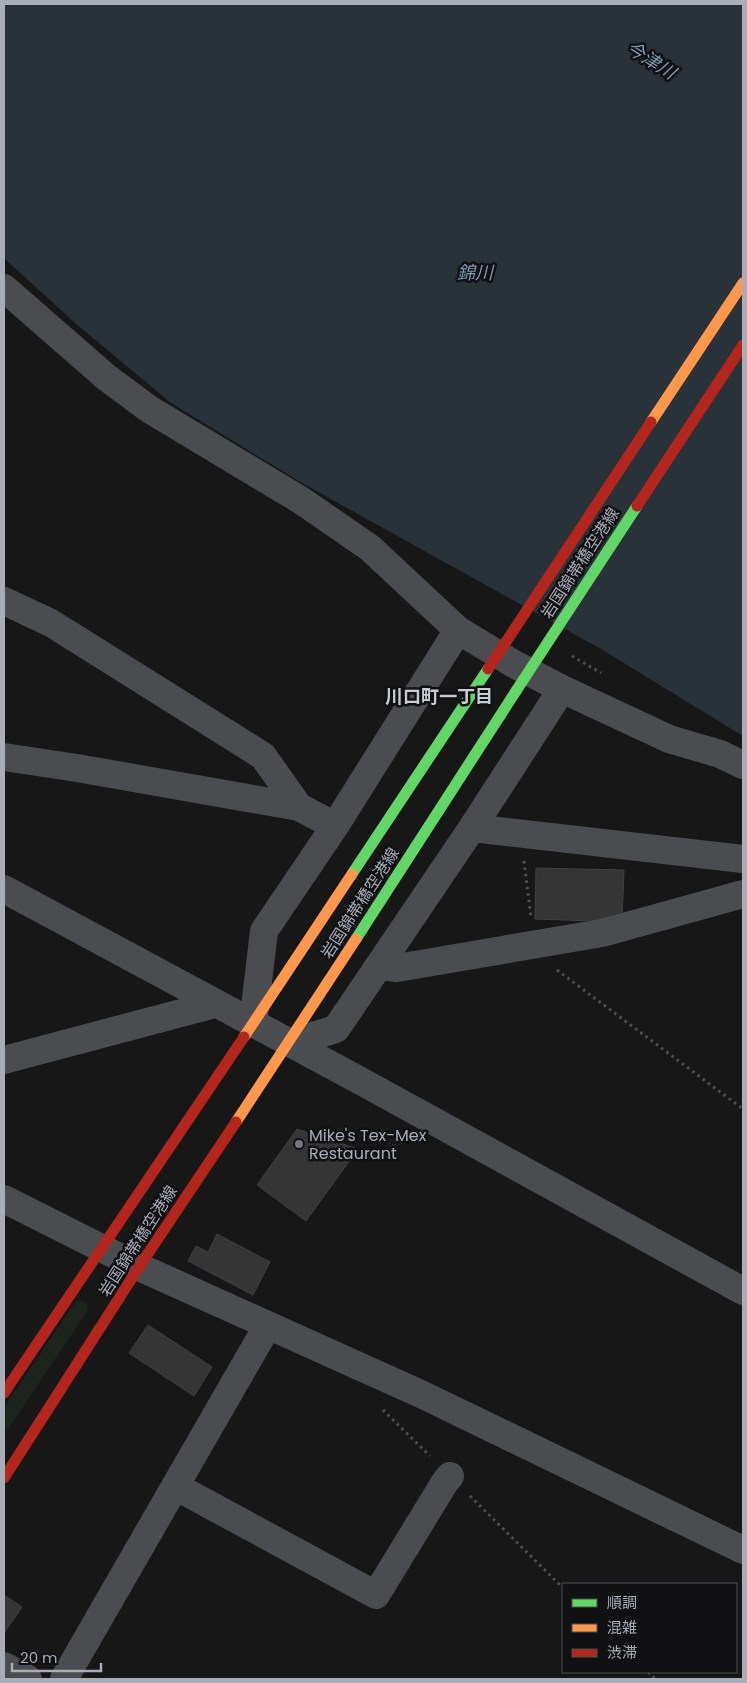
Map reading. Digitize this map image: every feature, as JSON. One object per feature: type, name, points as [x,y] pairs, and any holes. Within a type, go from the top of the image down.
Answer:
[{"type":"main road","name":"岩国錦帯橋空港線","points":[[4,1394],[253,1024],[743,283]]},
{"type":"main road","name":"岩国錦帯橋空港線","points":[[4,1478],[139,1267],[290,1043],[516,691],[743,345]]},
{"type":"street","points":[[4,288],[106,377],[149,409],[302,501],[370,548],[458,630],[514,664],[562,689],[669,739],[720,754],[743,764]]},
{"type":"street","points":[[4,601],[51,623],[263,756],[299,807]]},
{"type":"street","points":[[253,1024],[264,931],[335,826],[458,630]]},
{"type":"street","points":[[290,1043],[336,1029],[472,828],[562,689]]},
{"type":"street","points":[[4,757],[299,807],[335,826]]},
{"type":"street","points":[[472,828],[743,859]]},
{"type":"street","points":[[4,889],[743,1291]]},
{"type":"street","points":[[379,966],[397,968],[602,933],[743,894]]},
{"type":"street","points":[[4,1060],[215,1004]]},
{"type":"street","points":[[4,1199],[139,1267],[163,1276],[268,1326],[423,1395],[743,1550]]},
{"type":"street","points":[[64,1679],[268,1326]]},
{"type":"street","points":[[176,1486],[376,1595],[450,1476]]},
{"type":"street","points":[[4,1666],[28,1679]]},
{"type":"path","points":[[568,654],[605,675]]},
{"type":"path","points":[[521,833],[529,906],[536,944],[547,961],[562,975],[743,1109]]},
{"type":"shaded area","points":[[80,1300],[87,1303],[88,1310],[4,1435],[4,1408],[74,1304]]},
{"type":"water","name":"錦川","points":[[4,4],[743,4],[743,736],[601,649],[302,483],[171,403],[75,323],[4,258]]},
{"type":"building","points":[[536,868],[624,870],[622,922],[535,919]]},
{"type":"building","points":[[297,1129],[358,1149],[306,1221],[257,1185]]},
{"type":"building","points":[[217,1234],[270,1262],[253,1295],[188,1261],[196,1246],[208,1252]]},
{"type":"building","points":[[148,1325],[212,1367],[194,1396],[129,1353]]},
{"type":"building","points":[[4,1595],[22,1607],[4,1633]]},
{"type":"traffic: fast","points":[[516,691],[637,506]]},
{"type":"traffic: fast","points":[[352,874],[488,669]]},
{"type":"traffic: fast","points":[[356,939],[516,691]]},
{"type":"traffic: slow","points":[[651,422],[743,283]]},
{"type":"traffic: slow","points":[[244,1037],[352,874]]},
{"type":"traffic: slow","points":[[236,1122],[356,939]]},
{"type":"traffic: jam","points":[[637,506],[743,345]]},
{"type":"traffic: jam","points":[[488,669],[651,422]]},
{"type":"traffic: jam","points":[[4,1393],[244,1037]]},
{"type":"traffic: jam","points":[[4,1478],[139,1267],[236,1122]]},
{"type":"place","name":"Mike's Tex-Mex Restaurant","points":[[299,1144]]},
{"type":"district","name":"川口町一丁目","points":[[439,696]]},
{"type":"water label","name":"今津川","points":[[651,60]]}]
